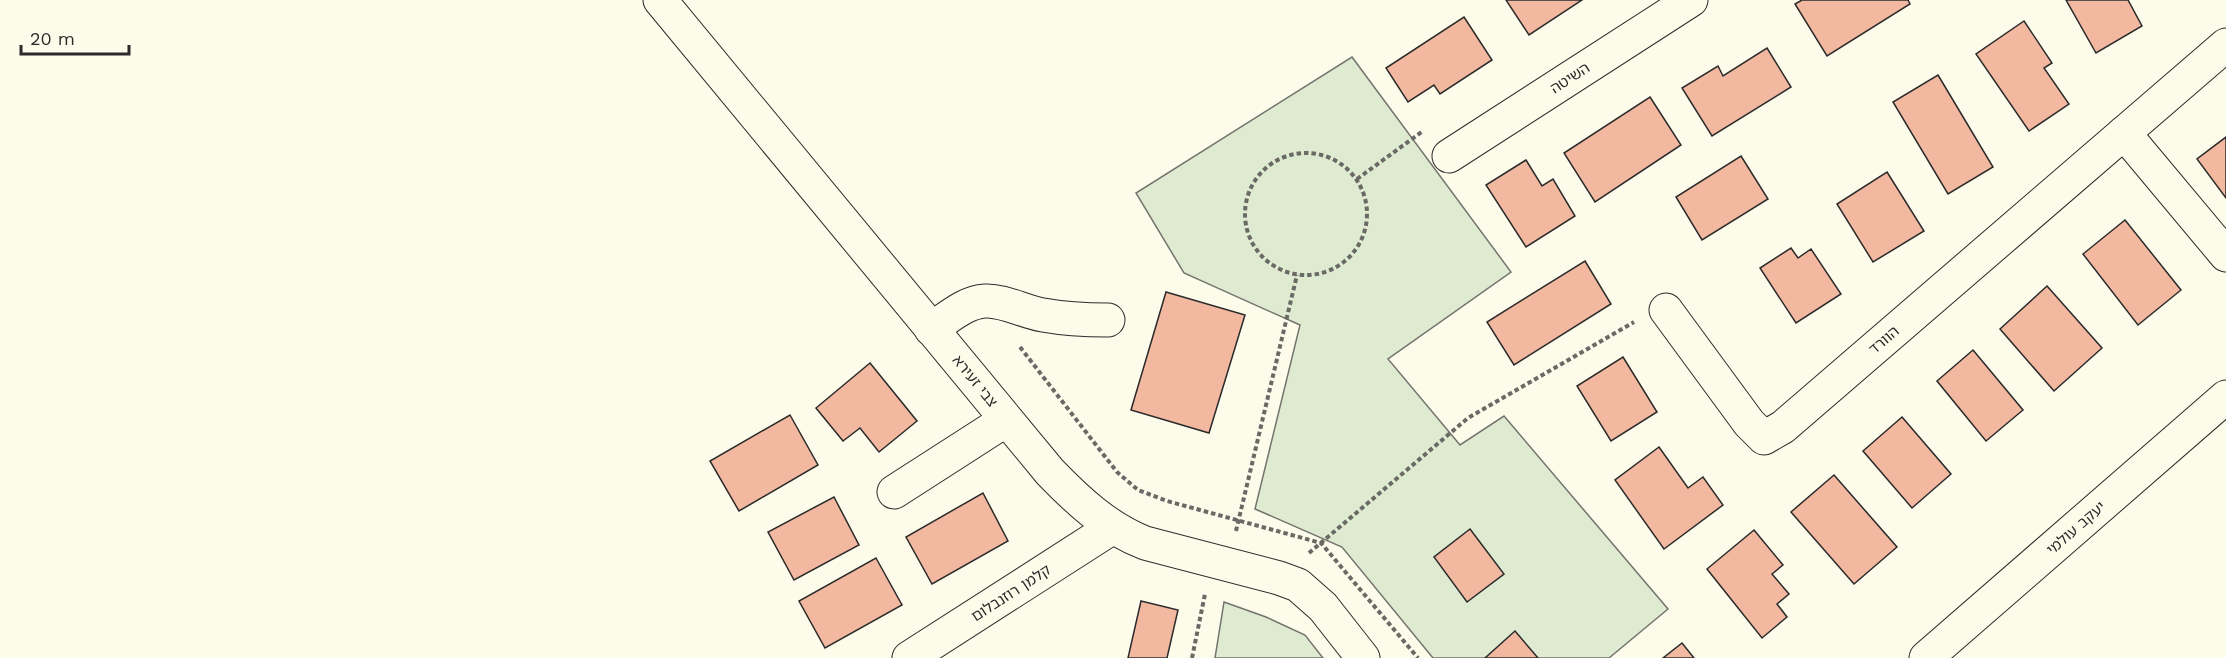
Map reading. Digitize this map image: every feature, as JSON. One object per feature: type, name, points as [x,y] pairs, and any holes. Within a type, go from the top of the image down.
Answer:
[{"type":"street","name":"צבי זעירא","points":[[660,0],[1006,420],[1050,472],[1083,505],[1125,535],[1145,543],[1280,578],[1298,585],[1323,608],[1362,658]]},
{"type":"street","name":"השיטה","points":[[1449,156],[1691,0]]},
{"type":"street","name":"הוורד","points":[[1666,310],[1749,423],[1764,438],[1783,427],[2226,45]]},
{"type":"street","points":[[2124,133],[2226,255]]},
{"type":"street","points":[[932,329],[969,305],[985,301],[1041,315],[1108,320]]},
{"type":"street","name":"יעקב עולמי","points":[[1926,658],[2226,397]]},
{"type":"street","points":[[894,492],[1006,420]]},
{"type":"street","name":"קלמן רוזנבלום","points":[[909,658],[1113,527]]},
{"type":"path","points":[[1357,179],[1428,127],[1449,156]]},
{"type":"path","points":[[1309,153],[1328,156],[1344,166],[1357,179],[1365,196],[1367,215],[1364,234],[1354,252],[1338,266],[1318,274],[1297,275],[1277,268],[1261,255],[1250,238],[1245,217],[1247,196],[1257,178],[1272,163],[1291,154],[1309,153]]},
{"type":"path","points":[[1192,658],[1220,563],[1238,521],[1297,275]]},
{"type":"path","points":[[985,301],[1116,471],[1138,490],[1167,501],[1321,543],[1418,658]]},
{"type":"path","points":[[1280,578],[1468,418],[1635,321],[1666,310]]},
{"type":"green space","points":[[1352,57],[1511,272],[1388,359],[1460,445],[1504,416],[1668,609],[1609,658],[1433,658],[1342,547],[1255,509],[1300,325],[1184,273],[1136,193]]},
{"type":"green space","points":[[1224,602],[1266,617],[1305,635],[1323,658],[1215,658]]},
{"type":"building","points":[[1506,0],[1582,0],[1529,35]]},
{"type":"building","points":[[1802,0],[1908,0],[1910,4],[1827,56],[1795,4]]},
{"type":"building","points":[[2066,0],[2128,0],[2142,26],[2096,53]]},
{"type":"building","points":[[1464,17],[1492,60],[1440,94],[1434,85],[1408,102],[1386,68]]},
{"type":"building","points":[[2024,21],[2052,63],[2044,68],[2069,104],[2029,131],[1976,54]]},
{"type":"building","points":[[1767,48],[1791,87],[1712,136],[1682,88],[1718,66],[1723,76]]},
{"type":"building","points":[[1938,75],[1993,167],[1948,194],[1893,102]]},
{"type":"building","points":[[1650,97],[1681,145],[1595,202],[1564,153]]},
{"type":"building","points":[[2226,137],[2226,198],[2197,159]]},
{"type":"building","points":[[1741,156],[1768,199],[1702,240],[1676,197]]},
{"type":"building","points":[[1526,160],[1542,186],[1553,179],[1575,216],[1526,247],[1486,185]]},
{"type":"building","points":[[1887,172],[1924,231],[1873,262],[1837,204]]},
{"type":"building","points":[[2125,220],[2181,290],[2138,325],[2083,254]]},
{"type":"building","points":[[1791,248],[1798,258],[1811,249],[1841,294],[1796,323],[1760,268]]},
{"type":"building","points":[[1585,261],[1611,304],[1514,365],[1487,322]]},
{"type":"building","points":[[2047,286],[2102,348],[2054,391],[2000,329]]},
{"type":"building","points":[[1166,292],[1245,315],[1209,433],[1131,410]]},
{"type":"building","points":[[1973,350],[2023,410],[1986,441],[1937,381]]},
{"type":"building","points":[[1623,357],[1657,412],[1611,441],[1577,386]]},
{"type":"building","points":[[870,363],[917,421],[879,452],[860,428],[843,441],[816,408]]},
{"type":"building","points":[[790,415],[818,465],[739,511],[710,461]]},
{"type":"building","points":[[1902,417],[1951,474],[1912,508],[1863,451]]},
{"type":"building","points":[[1659,447],[1688,488],[1703,477],[1723,505],[1664,549],[1615,480]]},
{"type":"building","points":[[1834,475],[1897,547],[1854,584],[1791,512]]},
{"type":"building","points":[[983,493],[1008,541],[932,584],[906,537]]},
{"type":"building","points":[[834,497],[859,545],[794,580],[768,532]]},
{"type":"building","points":[[1470,529],[1504,574],[1467,602],[1434,557]]},
{"type":"building","points":[[1754,530],[1783,565],[1772,574],[1789,594],[1777,604],[1787,617],[1762,638],[1707,569]]},
{"type":"building","points":[[876,558],[902,605],[825,648],[799,601]]},
{"type":"building","points":[[1141,601],[1178,610],[1167,658],[1128,658]]},
{"type":"building","points":[[1515,631],[1538,658],[1485,658]]},
{"type":"building","points":[[1682,643],[1694,658],[1663,658]]}]
